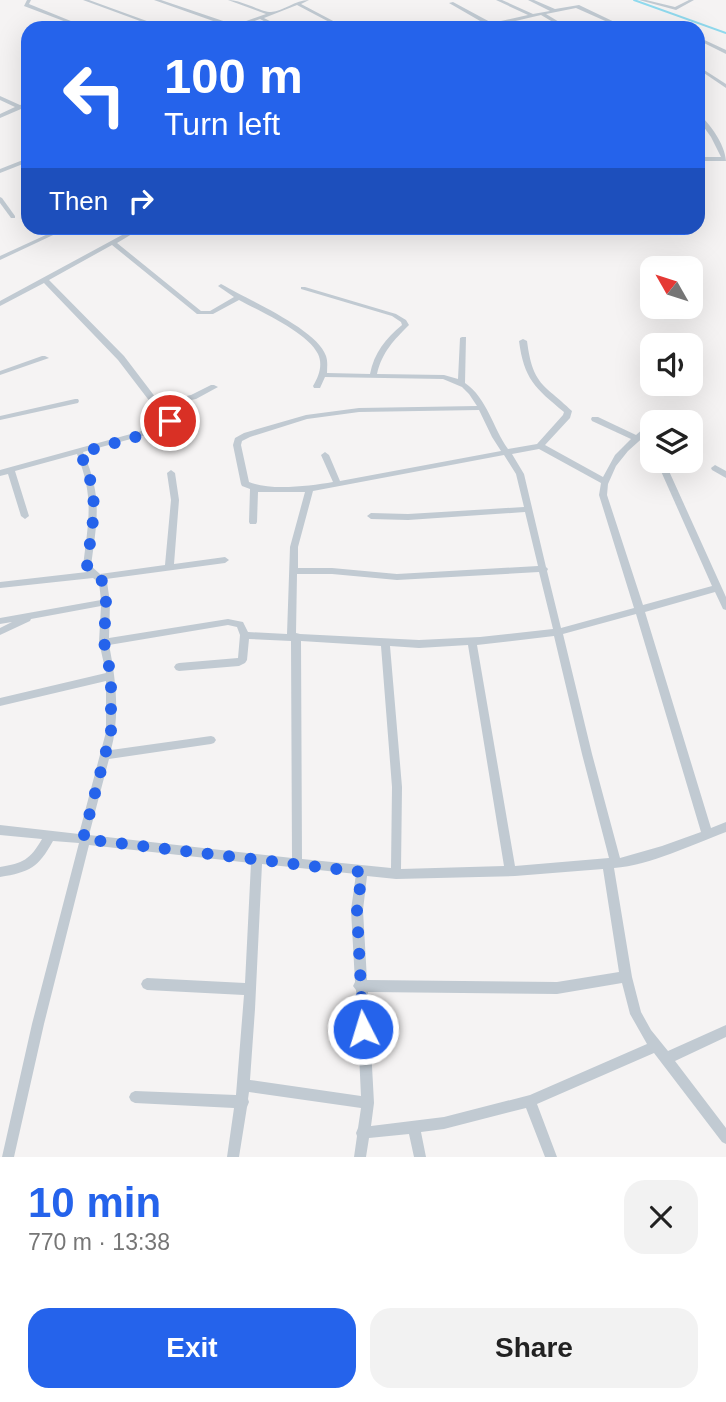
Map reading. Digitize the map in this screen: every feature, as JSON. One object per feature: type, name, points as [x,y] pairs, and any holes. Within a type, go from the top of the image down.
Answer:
[{"type":"street","points":[[29,0],[26,5],[68,21]]},
{"type":"street","points":[[85,0],[144,21]]},
{"type":"street","points":[[156,0],[217,21]]},
{"type":"street","points":[[230,0],[272,14]]},
{"type":"street","points":[[252,21],[299,5],[306,0]]},
{"type":"street","points":[[498,0],[533,16]]},
{"type":"street","points":[[530,0],[555,11]]},
{"type":"street","points":[[640,0],[676,9],[692,0]]},
{"type":"street","points":[[452,3],[484,21]]},
{"type":"street","points":[[299,5],[331,21]]},
{"type":"street","points":[[511,21],[579,6],[610,21]]},
{"type":"street","points":[[542,14],[554,21]]},
{"type":"street","points":[[261,18],[267,21]]},
{"type":"street","points":[[705,42],[726,52]]},
{"type":"street","points":[[705,72],[726,86]]},
{"type":"street","points":[[0,98],[19,107]]},
{"type":"street","points":[[0,116],[19,107]]},
{"type":"street","points":[[705,125],[726,159],[705,159]]},
{"type":"street","points":[[0,171],[21,163]]},
{"type":"street","points":[[0,199],[13,217]]},
{"type":"street","points":[[0,258],[50,235]]},
{"type":"street","points":[[0,304],[126,235]]},
{"type":"street","points":[[112,242],[199,313],[211,313],[239,297]]},
{"type":"street","points":[[0,473],[80,453],[172,425],[128,371],[121,358],[46,280]]},
{"type":"street","points":[[220,286],[281,321],[315,347],[324,360],[323,375],[317,386]]},
{"type":"street","points":[[303,288],[394,315],[404,321],[405,325],[381,349],[373,375]]},
{"type":"street","points":[[462,381],[464,338]]},
{"type":"street","points":[[523,341],[525,358],[540,391],[568,411],[567,416],[540,446]]},
{"type":"street","points":[[0,373],[45,358]]},
{"type":"street","points":[[323,375],[444,377],[462,381],[480,402],[505,451],[512,457],[520,474],[544,569],[612,863],[626,977],[636,1014],[726,1138]]},
{"type":"street","points":[[158,405],[193,397],[214,387]]},
{"type":"street","points":[[0,418],[75,401]]},
{"type":"street","points":[[481,408],[359,410],[306,416],[238,440],[245,484],[254,488],[310,489],[379,474],[408,473],[505,451],[540,446],[604,481]]},
{"type":"street","points":[[595,419],[636,438]]},
{"type":"street","points":[[640,435],[612,465],[604,481],[603,495],[707,834]]},
{"type":"street","points":[[8,1157],[111,732],[111,676],[104,642],[106,602],[103,582],[87,567],[95,507],[94,486],[80,453]]},
{"type":"street","points":[[325,455],[337,483]]},
{"type":"street","points":[[715,467],[726,475]]},
{"type":"street","points":[[11,471],[25,516]]},
{"type":"street","points":[[169,567],[175,500],[171,473]]},
{"type":"street","points":[[666,473],[726,607]]},
{"type":"street","points":[[253,522],[254,488]]},
{"type":"street","points":[[297,864],[294,547],[310,489]]},
{"type":"street","points":[[371,516],[408,517],[529,509]]},
{"type":"street","points":[[0,585],[225,560]]},
{"type":"street","points":[[295,571],[332,570],[397,577],[544,569]]},
{"type":"street","points":[[245,635],[419,644],[471,641],[559,632],[718,588]]},
{"type":"street","points":[[0,621],[106,602]]},
{"type":"street","points":[[0,632],[30,617]]},
{"type":"street","points":[[104,642],[228,622],[240,624],[245,635],[242,660],[179,667]]},
{"type":"street","points":[[471,641],[510,871]]},
{"type":"street","points":[[385,642],[397,787],[396,874]]},
{"type":"street","points":[[0,702],[111,676]]},
{"type":"street","points":[[107,755],[211,740]]},
{"type":"street","points":[[0,830],[396,874],[510,871],[612,863],[663,851],[726,827]]},
{"type":"street","points":[[0,872],[26,868],[38,858],[50,835]]},
{"type":"street","points":[[233,1157],[245,1085],[249,1031],[248,989],[257,860]]},
{"type":"street","points":[[360,1157],[368,1103],[359,986],[357,910],[362,872]]},
{"type":"street","points":[[359,986],[557,988],[626,977]]},
{"type":"street","points":[[147,984],[248,989]]},
{"type":"street","points":[[667,1058],[726,1031]]},
{"type":"street","points":[[362,1133],[414,1129],[530,1101],[657,1046]]},
{"type":"street","points":[[245,1085],[368,1103]]},
{"type":"street","points":[[135,1097],[243,1102]]},
{"type":"street","points":[[530,1101],[551,1157]]},
{"type":"street","points":[[414,1129],[420,1157]]},
{"type":"waterway","points":[[634,0],[693,21]]},
{"type":"waterway","points":[[705,25],[726,33]]},
{"type":"route","points":[[170,421],[172,425],[167,428],[80,453],[94,486],[95,507],[87,567],[103,582],[106,602],[104,642],[111,676],[111,732],[83,839],[362,872],[357,910],[363,1029]]}]
